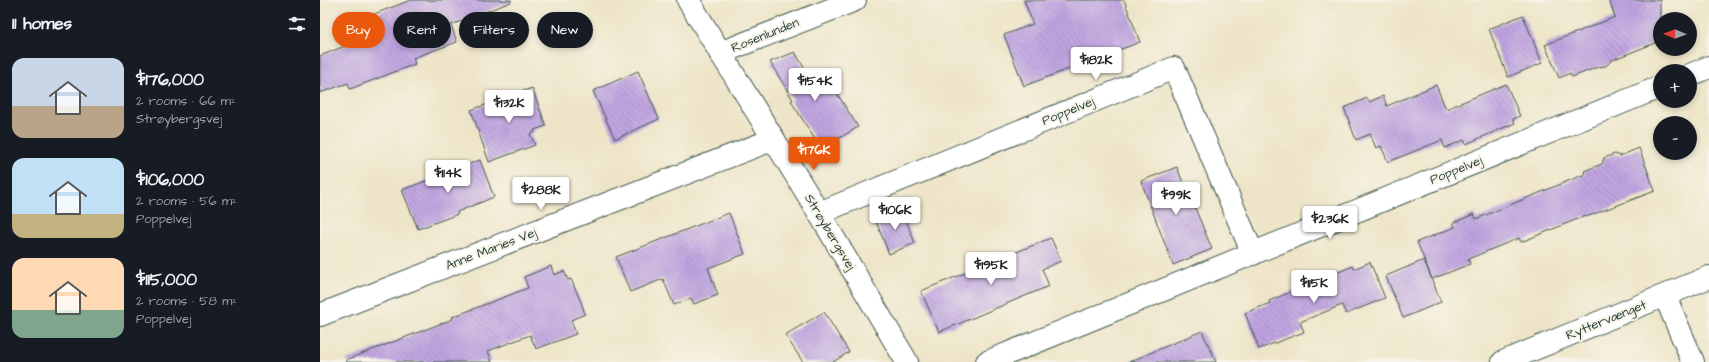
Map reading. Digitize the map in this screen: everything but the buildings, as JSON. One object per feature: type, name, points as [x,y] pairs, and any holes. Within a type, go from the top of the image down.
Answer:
[{"type":"street","name":"Strøybergsvej","points":[[688,0],[819,213],[907,362]]},
{"type":"street","name":"Rosenlunden","points":[[720,53],[855,0]]},
{"type":"street","points":[[1697,72],[1709,67]]},
{"type":"street","name":"Poppelvej","points":[[819,213],[1174,68],[1253,254]]},
{"type":"street","name":"Poppelvej","points":[[987,362],[1653,90]]},
{"type":"street","name":"Anne Maries Vej","points":[[320,315],[774,139]]},
{"type":"street","name":"Ryttervænget","points":[[1503,362],[1709,277]]},
{"type":"street","points":[[1665,296],[1693,362]]}]
